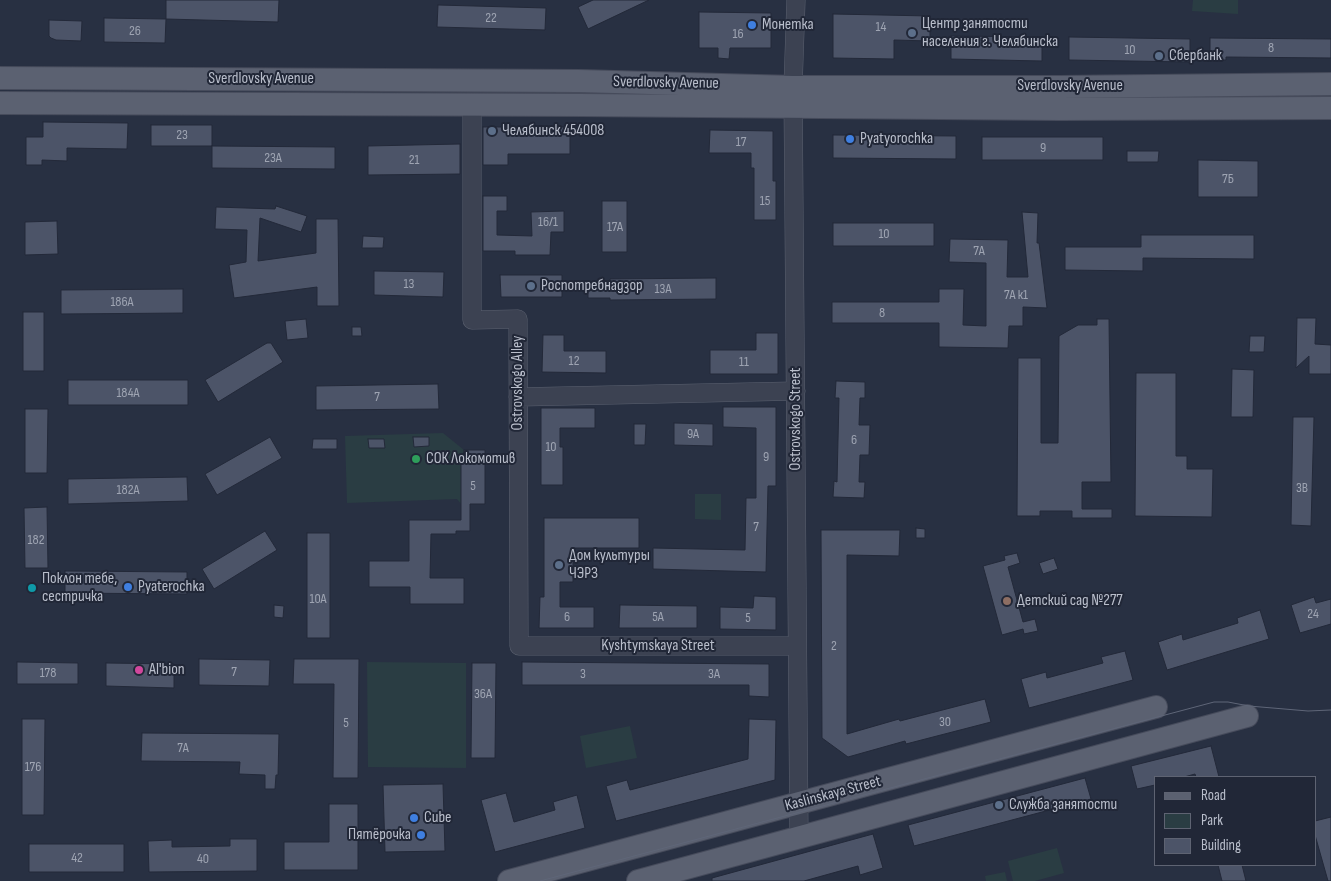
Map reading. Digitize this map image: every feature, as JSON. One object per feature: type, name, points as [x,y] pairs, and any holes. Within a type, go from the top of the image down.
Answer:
[{"type":"main road","name":"Sverdlovsky Avenue","points":[[0,78],[569,81],[793,97],[1079,109],[1331,108]]},
{"type":"main road","name":"Sverdlovsky Avenue","points":[[0,103],[472,105],[793,97],[1060,87],[1331,84]]},
{"type":"main road","name":"Kaslinskaya Street","points":[[510,881],[1156,707]]},
{"type":"main road","name":"Kaslinskaya Street","points":[[638,881],[1247,716]]},
{"type":"street","name":"Ostrovskogo Street","points":[[796,0],[793,97],[799,838]]},
{"type":"street","name":"Ostrovskogo Alley","points":[[472,105],[472,320],[518,320],[519,646]]},
{"type":"street","points":[[518,397],[796,391]]},
{"type":"street","name":"Kyshtymskaya Street","points":[[519,646],[797,646]]},
{"type":"green space","points":[[1193,0],[1238,0],[1238,14],[1192,11]]},
{"type":"green space","name":"СОК Локомотив","points":[[443,433],[464,450],[485,450],[485,504],[461,504],[457,499],[347,503],[345,436]]},
{"type":"green space","points":[[695,494],[721,494],[721,520],[695,519]]},
{"type":"green space","points":[[367,662],[466,663],[466,768],[368,767]]},
{"type":"green space","points":[[630,726],[637,758],[586,768],[580,736]]},
{"type":"green space","points":[[1057,848],[1064,873],[1035,881],[1013,881],[1008,861]]},
{"type":"green space","points":[[1005,872],[1007,881],[986,881],[985,876]]},
{"type":"building","points":[[166,0],[279,0],[278,22],[166,19]]},
{"type":"building","points":[[593,0],[649,0],[588,29],[578,7]]},
{"type":"building","points":[[438,5],[546,8],[545,30],[437,27]]},
{"type":"building","points":[[699,12],[771,13],[771,48],[730,48],[729,59],[718,58],[718,48],[699,48]]},
{"type":"building","points":[[833,14],[930,16],[930,41],[894,40],[894,59],[833,58]]},
{"type":"building","points":[[104,18],[166,19],[165,43],[104,42]]},
{"type":"building","points":[[49,20],[82,21],[81,41],[51,38],[49,36]]},
{"type":"building","points":[[951,36],[1042,37],[1042,61],[951,59]]},
{"type":"building","points":[[1069,37],[1190,39],[1190,62],[1069,60]]},
{"type":"building","points":[[1210,38],[1331,39],[1331,58],[1226,57],[1226,60],[1210,60]]},
{"type":"building","points":[[43,122],[128,123],[127,149],[67,148],[67,161],[42,160],[42,165],[26,165],[26,137],[43,137]]},
{"type":"building","points":[[151,125],[212,125],[212,146],[151,146]]},
{"type":"building","points":[[483,127],[570,127],[570,154],[508,154],[508,165],[483,165]]},
{"type":"building","points":[[710,130],[773,131],[773,181],[776,181],[776,220],[754,220],[754,168],[751,168],[751,153],[709,153]]},
{"type":"building","points":[[833,135],[956,136],[956,159],[833,158]]},
{"type":"building","points":[[982,137],[1103,137],[1103,160],[982,160]]},
{"type":"building","points":[[460,144],[460,174],[368,175],[368,146]]},
{"type":"building","points":[[212,146],[335,147],[335,169],[212,168]]},
{"type":"building","points":[[1127,151],[1159,151],[1158,162],[1127,162]]},
{"type":"building","points":[[1198,160],[1258,161],[1258,197],[1198,197]]},
{"type":"building","points":[[483,196],[507,196],[507,211],[497,211],[497,235],[532,236],[531,212],[564,211],[564,232],[551,232],[550,255],[515,255],[515,251],[483,251]]},
{"type":"building","points":[[602,201],[627,201],[627,252],[602,252]]},
{"type":"building","points":[[276,206],[307,216],[301,232],[260,218],[258,261],[316,253],[316,219],[338,219],[339,306],[317,306],[317,287],[234,298],[229,265],[246,262],[247,230],[215,229],[216,207],[275,209]]},
{"type":"building","points":[[1022,212],[1038,213],[1037,243],[1039,243],[1047,308],[1023,307],[1023,326],[1009,326],[1008,348],[939,347],[939,323],[832,323],[832,302],[939,302],[939,289],[964,289],[963,325],[986,326],[986,263],[949,262],[950,239],[1008,240],[1007,277],[1028,277]]},
{"type":"building","points":[[57,221],[58,254],[25,255],[25,222]]},
{"type":"building","points":[[833,223],[934,223],[934,246],[833,246]]},
{"type":"building","points":[[1141,235],[1254,235],[1254,259],[1143,258],[1143,271],[1065,270],[1065,247],[1141,247]]},
{"type":"building","points":[[363,236],[384,237],[383,248],[362,248]]},
{"type":"building","points":[[374,271],[444,272],[443,297],[374,295]]},
{"type":"building","points":[[500,275],[562,275],[562,297],[501,297]]},
{"type":"building","points":[[716,278],[716,299],[610,300],[610,298],[588,298],[588,289],[610,289],[610,279]]},
{"type":"building","points":[[183,289],[183,313],[61,314],[61,290]]},
{"type":"building","points":[[23,312],[44,312],[44,371],[23,371]]},
{"type":"building","points":[[1297,318],[1316,318],[1315,344],[1331,345],[1331,374],[1309,374],[1309,356],[1296,368]]},
{"type":"building","points":[[306,319],[308,338],[287,340],[285,321]]},
{"type":"building","points":[[1097,319],[1109,319],[1111,482],[1082,482],[1082,509],[1112,509],[1112,518],[1072,518],[1072,511],[1040,511],[1040,516],[1017,516],[1018,358],[1041,358],[1041,443],[1058,443],[1059,336],[1078,325],[1097,325]]},
{"type":"building","points":[[352,327],[361,327],[362,336],[352,336]]},
{"type":"building","points":[[756,333],[778,333],[778,374],[710,374],[710,350],[756,350]]},
{"type":"building","points":[[543,335],[564,335],[564,351],[606,351],[606,373],[542,372]]},
{"type":"building","points":[[1250,336],[1265,336],[1264,352],[1249,352]]},
{"type":"building","points":[[267,343],[271,343],[283,362],[218,402],[205,380]]},
{"type":"building","points":[[1232,369],[1254,370],[1253,417],[1231,417]]},
{"type":"building","points":[[1136,373],[1176,373],[1176,456],[1187,456],[1187,469],[1213,469],[1212,517],[1135,516]]},
{"type":"building","points":[[68,380],[188,380],[188,405],[68,405]]},
{"type":"building","points":[[836,381],[865,382],[865,398],[860,398],[859,425],[870,425],[869,455],[860,455],[859,482],[865,482],[864,498],[833,497],[834,481],[837,482],[839,398],[835,398]]},
{"type":"building","points":[[438,384],[439,409],[316,410],[316,386]]},
{"type":"building","points":[[723,407],[776,407],[776,486],[768,486],[766,572],[653,569],[653,548],[745,550],[746,498],[756,498],[756,428],[723,427]]},
{"type":"building","points":[[541,408],[595,408],[595,428],[560,428],[560,447],[563,447],[563,485],[541,485]]},
{"type":"building","points":[[25,409],[48,409],[47,473],[25,473]]},
{"type":"building","points":[[1293,417],[1314,417],[1311,526],[1291,525]]},
{"type":"building","points":[[674,423],[713,424],[713,446],[674,445]]},
{"type":"building","points":[[634,424],[646,424],[645,445],[634,445]]},
{"type":"building","points":[[270,437],[282,458],[217,495],[205,474]]},
{"type":"building","points":[[413,437],[429,437],[429,446],[414,447]]},
{"type":"building","points":[[313,439],[337,439],[337,449],[312,449]]},
{"type":"building","points":[[368,439],[384,439],[385,448],[369,448]]},
{"type":"building","points":[[464,450],[485,450],[485,504],[470,504],[470,531],[456,531],[456,534],[431,534],[430,578],[464,578],[464,604],[410,604],[410,587],[369,587],[369,561],[409,561],[409,520],[461,520],[461,458],[463,458]]},
{"type":"building","points":[[187,477],[188,501],[68,504],[68,479]]},
{"type":"building","points":[[47,507],[48,568],[25,568],[24,508]]},
{"type":"building","name":"Дом культуры ЧЭРЗ","points":[[544,518],[639,518],[639,548],[573,548],[573,582],[560,582],[560,607],[594,607],[594,628],[539,628],[540,597],[544,597]]},
{"type":"building","points":[[916,528],[925,529],[925,538],[916,538]]},
{"type":"building","points":[[821,530],[900,530],[899,556],[847,555],[847,734],[899,719],[900,721],[985,699],[991,722],[906,744],[905,741],[848,757],[822,738]]},
{"type":"building","points":[[265,531],[277,550],[214,589],[202,569]]},
{"type":"building","points":[[307,533],[330,533],[330,638],[307,638]]},
{"type":"building","points":[[1017,553],[1020,563],[1008,567],[1023,622],[1035,619],[1038,631],[1024,634],[1023,629],[1002,635],[983,566],[1005,560],[1004,556]]},
{"type":"building","points":[[1054,558],[1058,569],[1043,574],[1039,563]]},
{"type":"building","points":[[65,571],[187,572],[187,594],[65,593]]},
{"type":"building","points":[[754,596],[776,597],[776,630],[720,629],[720,607],[753,608]]},
{"type":"building","points":[[1314,597],[1316,603],[1331,599],[1331,624],[1300,633],[1291,605]]},
{"type":"building","points":[[274,605],[284,606],[283,618],[274,617]]},
{"type":"building","points":[[620,605],[697,606],[697,628],[619,628]]},
{"type":"building","points":[[1260,610],[1269,639],[1167,670],[1158,642],[1182,634],[1183,640],[1238,623],[1237,618]]},
{"type":"building","points":[[1125,651],[1133,680],[1029,708],[1021,679],[1046,672],[1047,678],[1103,663],[1101,657]]},
{"type":"building","points":[[199,659],[270,660],[269,686],[199,685]]},
{"type":"building","points":[[294,659],[359,659],[358,778],[333,778],[334,684],[293,684]]},
{"type":"building","points":[[17,662],[78,663],[78,684],[17,684]]},
{"type":"building","points":[[522,662],[769,664],[769,697],[749,696],[749,685],[522,685]]},
{"type":"building","points":[[106,663],[174,664],[174,688],[106,686]]},
{"type":"building","points":[[472,663],[496,663],[495,758],[471,758]]},
{"type":"building","points":[[22,719],[45,719],[44,815],[22,815]]},
{"type":"building","points":[[749,719],[776,720],[775,780],[616,821],[606,786],[627,780],[630,790],[748,759]]},
{"type":"building","points":[[142,733],[279,734],[278,775],[276,775],[275,789],[265,789],[265,775],[239,774],[240,762],[141,761]]},
{"type":"building","points":[[1211,746],[1219,776],[1196,776],[1195,774],[1188,776],[1154,776],[1154,785],[1137,789],[1131,766]]},
{"type":"building","points":[[1085,778],[1091,799],[914,846],[908,825]]},
{"type":"building","name":"Cube","points":[[443,784],[445,851],[385,852],[383,785]]},
{"type":"building","points":[[506,793],[514,822],[555,810],[553,802],[577,795],[585,828],[495,852],[481,800]]},
{"type":"building","points":[[329,804],[358,804],[358,870],[284,870],[284,842],[329,842]]},
{"type":"building","points":[[1331,817],[1331,881],[1328,881],[1316,839],[1316,821]]},
{"type":"building","points":[[873,834],[883,868],[860,875],[858,866],[804,881],[712,881],[712,878]]},
{"type":"building","points":[[230,839],[257,839],[257,871],[149,872],[148,841],[172,840],[172,847],[230,846]]},
{"type":"building","points":[[29,844],[124,844],[124,872],[29,872]]},
{"type":"building","points":[[1218,866],[1242,866],[1246,881],[1222,881]]},
{"type":"tram line","points":[[540,881],[1214,702],[1308,711],[1331,710]]},
{"type":"place","name":"Монетка","points":[[752,25]]},
{"type":"place","name":"Центр занятости населения г. Челябинска","points":[[912,33]]},
{"type":"place","name":"Сбербанк","points":[[1159,56]]},
{"type":"place","name":"Челябинск 454008","points":[[492,131]]},
{"type":"place","name":"Pyatyorochka","points":[[850,139]]},
{"type":"place","name":"Роспотребнадзор","points":[[531,286]]},
{"type":"place","name":"СОК Локомотив","points":[[416,459]]},
{"type":"place","name":"Дом культуры ЧЭРЗ","points":[[559,565]]},
{"type":"place","name":"Pyaterochka","points":[[128,587]]},
{"type":"place","name":"Поклон тебе, сестричка","points":[[32,588]]},
{"type":"place","name":"Детский сад №277","points":[[1007,601]]},
{"type":"place","name":"Al'bion","points":[[139,670]]},
{"type":"place","name":"Служба занятости","points":[[999,805]]},
{"type":"place","name":"Cube","points":[[414,818]]},
{"type":"place","name":"Пятёрочка","points":[[421,835]]}]
